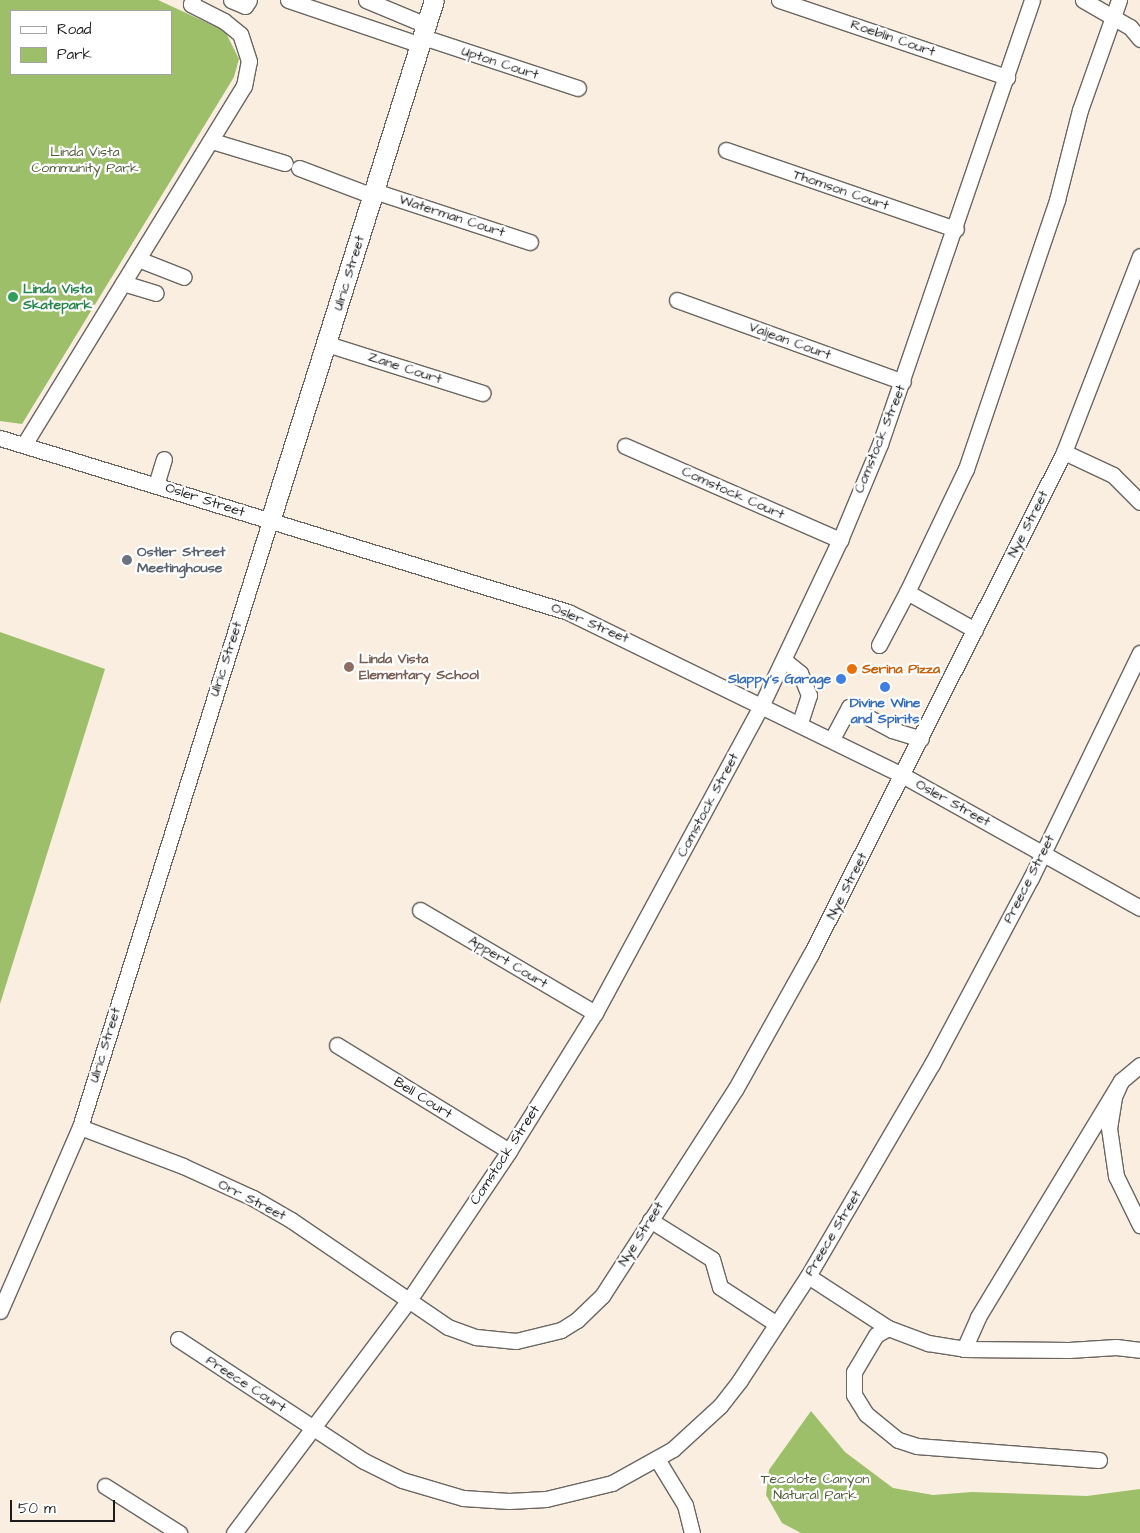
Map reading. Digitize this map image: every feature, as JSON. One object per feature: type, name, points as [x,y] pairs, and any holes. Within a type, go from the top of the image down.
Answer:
[{"type":"main road","name":"Ulric Street","points":[[270,521],[328,344],[434,0]]},
{"type":"street","points":[[25,443],[244,86],[249,61],[240,34],[224,21],[191,4],[193,0]]},
{"type":"street","points":[[231,0],[246,6],[249,0]]},
{"type":"street","points":[[288,0],[423,36]]},
{"type":"street","points":[[366,0],[423,36]]},
{"type":"street","name":"Roeblin Court","points":[[778,0],[1007,77]]},
{"type":"street","name":"Comstock Street","points":[[234,1533],[409,1300],[509,1151],[595,1013],[762,704],[840,540],[903,382],[1032,0]]},
{"type":"street","points":[[1084,0],[1113,16],[1140,39]]},
{"type":"street","points":[[879,645],[907,592],[966,469],[1057,200],[1080,110],[1119,0]]},
{"type":"street","name":"Upton Court","points":[[423,36],[578,88]]},
{"type":"street","name":"Waterman Court","points":[[212,141],[530,242]]},
{"type":"street","name":"Thomson Court","points":[[726,150],[956,229]]},
{"type":"street","name":"Nye Street","points":[[409,1300],[448,1327],[476,1337],[516,1341],[561,1330],[577,1320],[602,1296],[736,1088],[811,954],[904,776],[1064,452],[1140,256]]},
{"type":"street","points":[[138,259],[184,277]]},
{"type":"street","points":[[124,283],[155,294]]},
{"type":"street","name":"Valjean Court","points":[[677,300],[903,382]]},
{"type":"street","name":"Zane Court","points":[[328,344],[482,392]]},
{"type":"street","name":"Osler Street","points":[[0,438],[25,443],[270,521],[568,612],[800,722],[904,776],[1140,908]]},
{"type":"street","name":"Comstock Court","points":[[626,446],[840,540]]},
{"type":"street","points":[[1064,452],[1113,475],[1140,502]]},
{"type":"street","points":[[156,485],[164,459]]},
{"type":"street","name":"Ulric Street","points":[[0,1311],[80,1127],[270,521]]},
{"type":"street","points":[[907,592],[975,630]]},
{"type":"street","name":"Preece Street","points":[[314,1428],[364,1461],[402,1480],[463,1498],[509,1501],[546,1499],[612,1483],[657,1459],[673,1449],[720,1406],[740,1380],[775,1323],[808,1276],[932,1064],[1043,854],[1140,654]]},
{"type":"street","points":[[784,660],[800,673],[809,695],[800,722]]},
{"type":"street","points":[[832,739],[848,707],[892,730],[921,739]]},
{"type":"street","name":"Appert Court","points":[[420,910],[595,1013]]},
{"type":"street","name":"Bell Court","points":[[337,1045],[509,1151]]},
{"type":"street","points":[[964,1349],[978,1317],[1121,1081],[1140,1065]]},
{"type":"street","points":[[1121,1081],[1114,1097],[1109,1128],[1116,1176],[1140,1225]]},
{"type":"street","name":"Orr Street","points":[[80,1127],[183,1166],[253,1198],[290,1220],[409,1300]]},
{"type":"street","points":[[650,1220],[712,1259],[720,1287],[775,1323]]},
{"type":"street","points":[[808,1276],[888,1328],[928,1343],[964,1349],[1069,1350],[1116,1347],[1140,1350]]},
{"type":"street","points":[[888,1328],[876,1335],[854,1372],[854,1395],[866,1414],[898,1440],[917,1446],[1099,1460]]},
{"type":"street","name":"Preece Court","points":[[178,1339],[314,1428]]},
{"type":"street","points":[[657,1459],[685,1505],[692,1533]]},
{"type":"street","points":[[105,1486],[179,1533]]},
{"type":"green space","name":"Linda Vista Community Park","points":[[0,0],[158,0],[225,31],[239,59],[234,77],[22,424],[0,421]]},
{"type":"green space","points":[[0,632],[105,669],[0,1004]]},
{"type":"green space","name":"Tecolote Canyon Natural Park","points":[[811,1411],[845,1452],[893,1488],[933,1495],[972,1492],[1087,1496],[1140,1489],[1140,1533],[801,1533],[782,1523],[766,1495],[769,1470]]},
{"type":"place","name":"Linda Vista Skatepark","points":[[13,297]]},
{"type":"place","name":"Ostler Street Meetinghouse","points":[[127,560]]},
{"type":"place","name":"Linda Vista Elementary School","points":[[349,667]]},
{"type":"place","name":"Serina Pizza","points":[[852,669]]},
{"type":"place","name":"Slappy's Garage","points":[[841,679]]},
{"type":"place","name":"Divine Wine and Spirits","points":[[885,687]]}]
